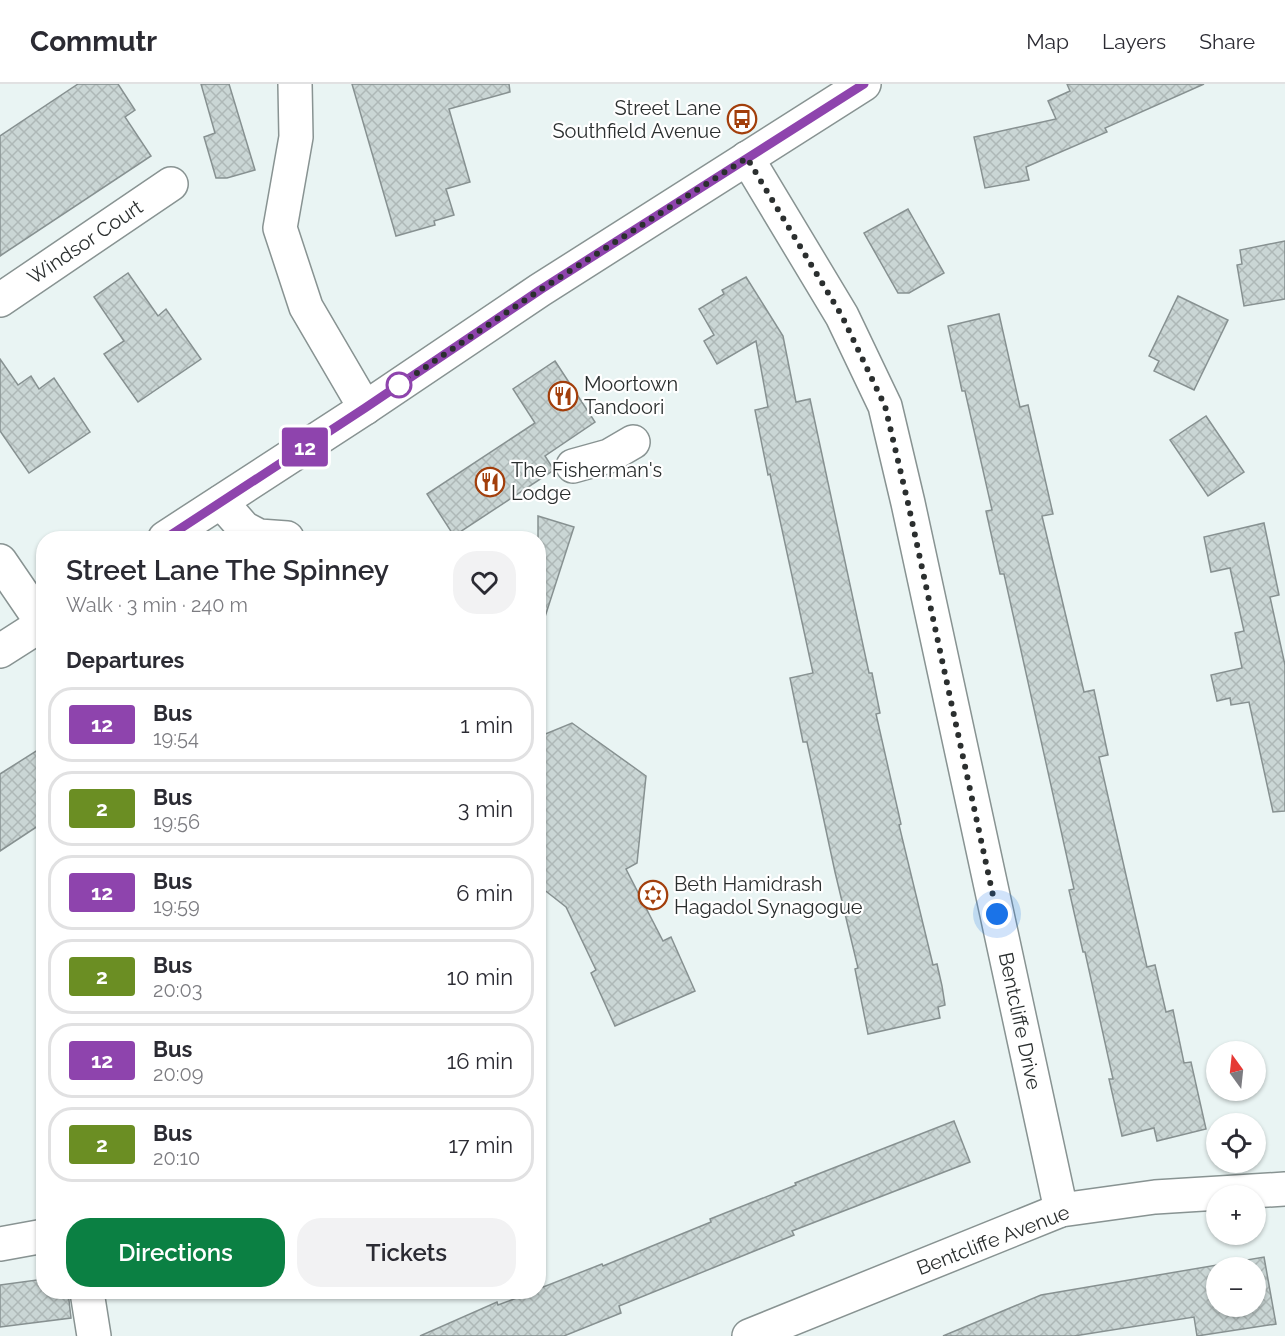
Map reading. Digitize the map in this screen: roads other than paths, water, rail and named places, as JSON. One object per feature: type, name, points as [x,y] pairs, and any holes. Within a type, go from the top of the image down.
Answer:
[{"type":"street","points":[[295,84],[296,137],[280,228],[306,307],[365,408]]},
{"type":"street","points":[[176,531],[365,408],[540,290],[864,84]]},
{"type":"street","name":"Bentcliffe Drive","points":[[747,158],[842,316],[885,406],[1061,1210]]},
{"type":"street","name":"Windsor Court","points":[[0,300],[171,184]]},
{"type":"street","points":[[573,466],[609,456],[633,442]]},
{"type":"street","points":[[221,502],[243,528],[249,531]]},
{"type":"street","points":[[0,561],[36,613]]},
{"type":"street","points":[[0,651],[36,628]]},
{"type":"street","name":"Bentcliffe Avenue","points":[[749,1336],[1061,1210],[1155,1197],[1285,1189]]},
{"type":"street","points":[[0,1244],[36,1237]]},
{"type":"street","points":[[88,1299],[94,1336]]},
{"type":"place","name":"Street Lane Southfield Avenue","points":[[742,119]]},
{"type":"place","name":"Moortown Tandoori","points":[[563,396]]},
{"type":"place","name":"The Fisherman's Lodge","points":[[490,482]]},
{"type":"place","name":"Beth Hamidrash Hagadol Synagogue","points":[[653,895]]}]
